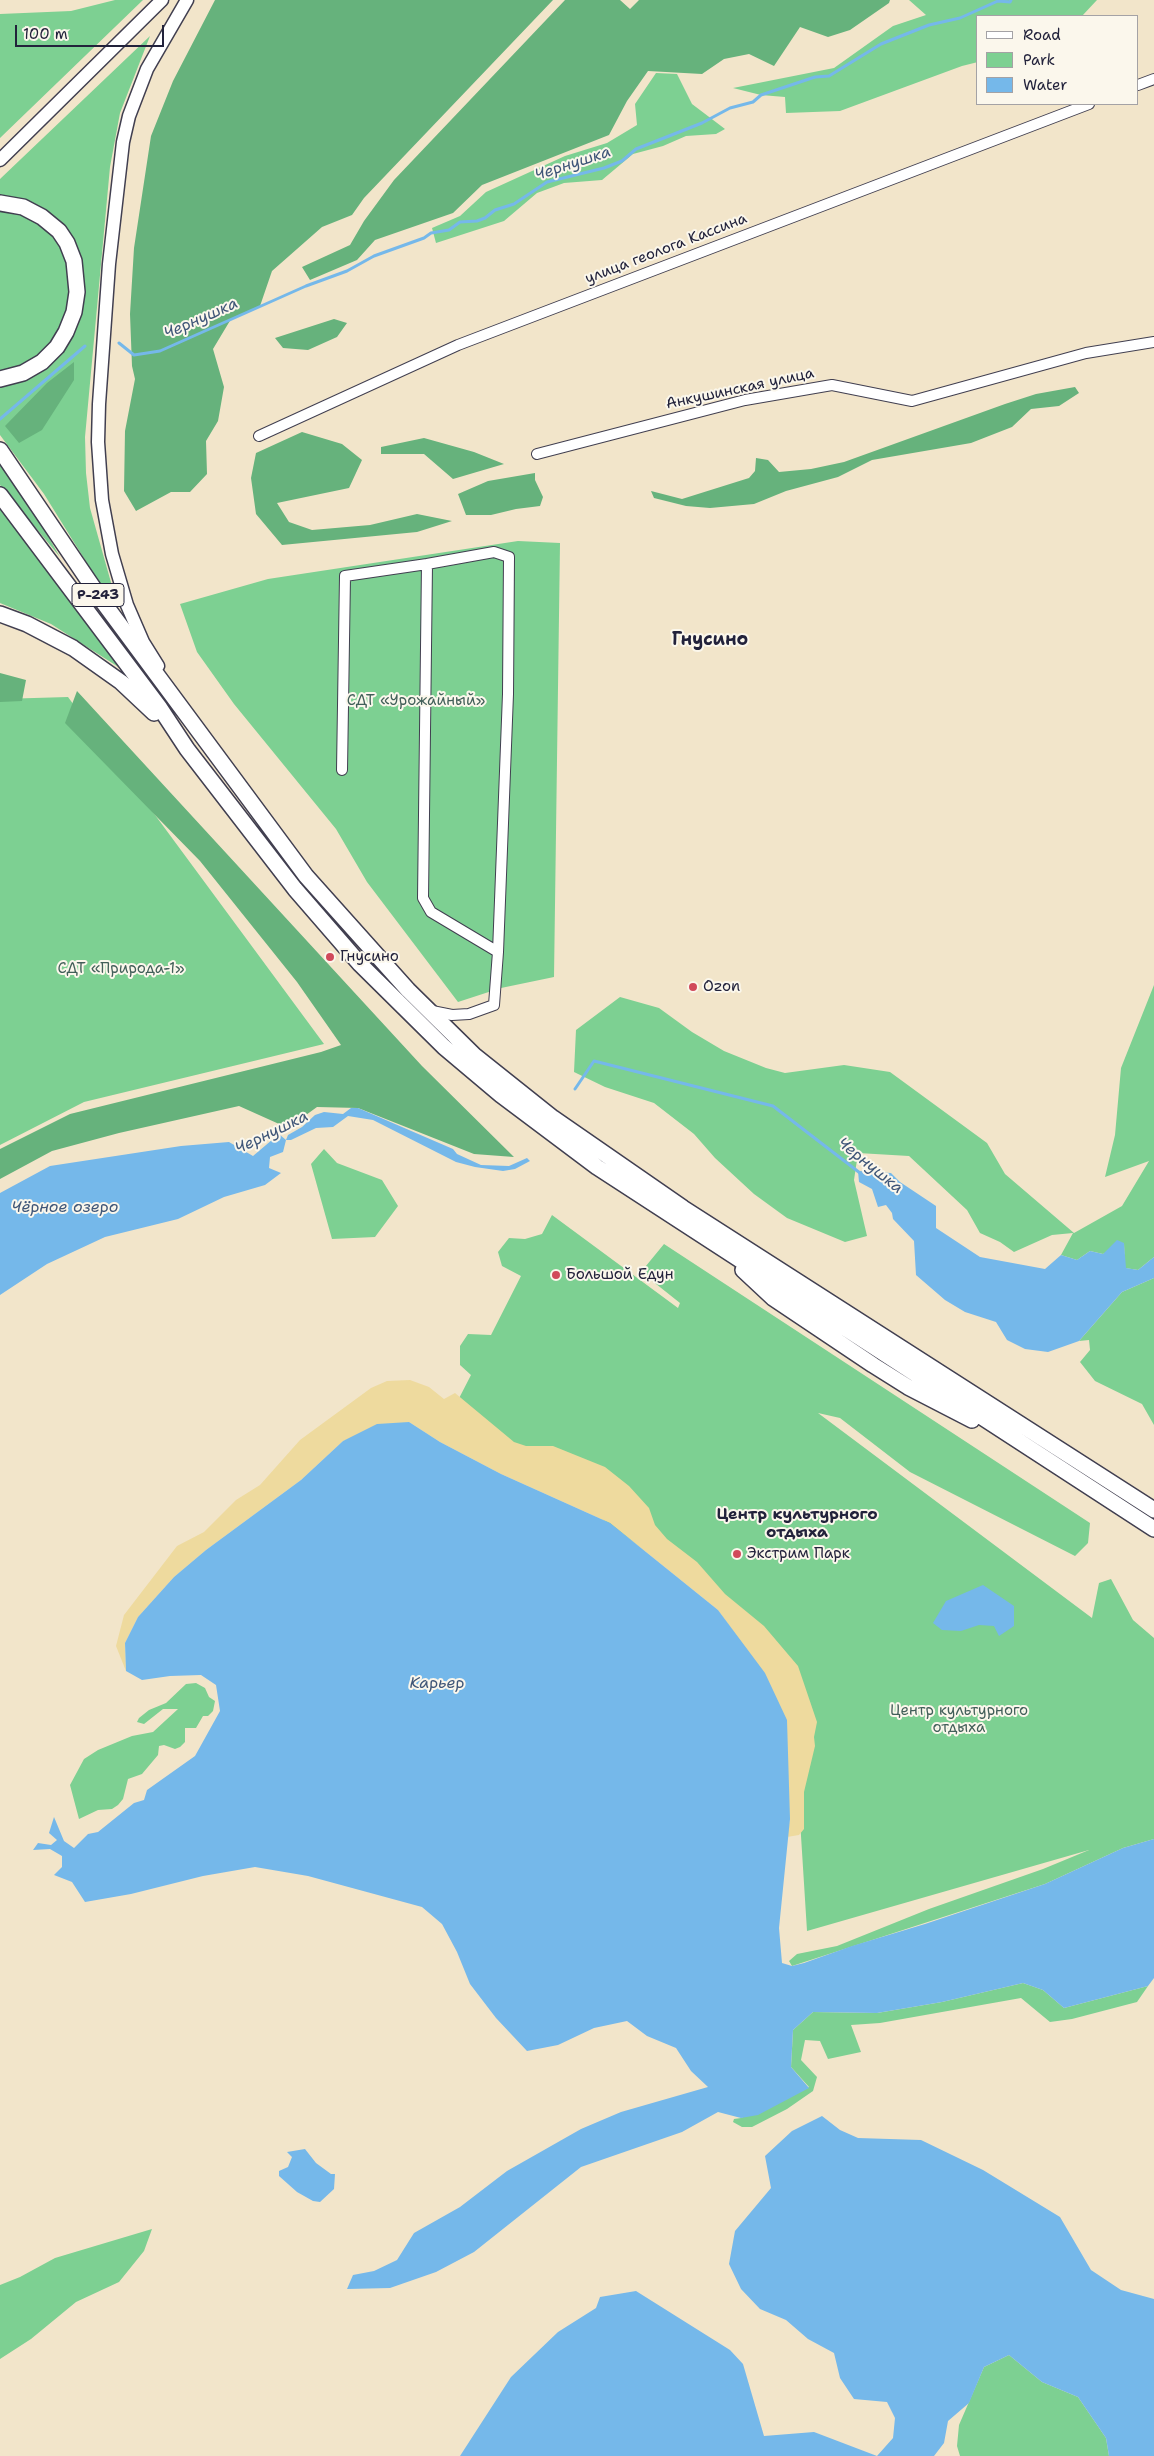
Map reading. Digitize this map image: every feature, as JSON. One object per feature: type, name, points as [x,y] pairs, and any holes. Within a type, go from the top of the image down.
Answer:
[{"type":"highway","points":[[0,203],[23,207],[42,216],[59,231],[68,243],[74,261],[77,292],[74,312],[66,332],[57,347],[42,362],[23,373],[0,379]]},
{"type":"highway","name":"Р-243","points":[[0,450],[103,602],[202,736]]},
{"type":"highway","name":"Р-243","points":[[0,495],[160,708],[187,749]]},
{"type":"highway","points":[[0,614],[48,634],[101,666],[141,699],[187,749],[330,931],[392,997],[444,1047],[545,1130],[710,1241],[1154,1528]]},
{"type":"highway","points":[[202,736],[306,876],[426,1009],[507,1083],[605,1155],[734,1241],[1154,1510]]},
{"type":"main road","points":[[0,160],[162,0]]},
{"type":"main road","name":"Р-243","points":[[187,0],[147,69],[129,116],[123,142],[109,264],[98,442],[102,500],[107,528],[127,605],[143,642],[202,736]]},
{"type":"street","points":[[1139,85],[1154,79]]},
{"type":"street","name":"улица геолога Кассина","points":[[258,436],[458,344],[1086,105]]},
{"type":"street","name":"Анкушинская улица","points":[[537,454],[764,397],[832,385],[912,401],[1086,353],[1154,342]]},
{"type":"street","points":[[342,770],[345,576],[494,552],[509,557],[508,694],[498,952],[494,1005],[469,1014],[452,1015],[426,1009]]},
{"type":"street","points":[[426,564],[423,898],[431,912],[498,952]]},
{"type":"green space","points":[[115,0],[143,0],[0,138],[0,14],[71,11]]},
{"type":"green space","points":[[215,0],[553,0],[364,198],[352,215],[322,227],[272,271],[260,306],[231,319],[213,349],[224,387],[218,421],[206,441],[207,474],[190,492],[171,492],[136,511],[124,491],[125,431],[135,379],[132,366],[130,314],[134,248],[151,136],[173,81]]},
{"type":"green space","points":[[565,0],[620,0],[630,9],[639,0],[890,0],[889,3],[850,30],[828,37],[800,27],[774,66],[749,54],[724,59],[702,74],[648,71],[627,101],[609,135],[482,185],[453,213],[375,240],[357,260],[310,280],[302,267],[350,245],[364,221],[394,180]]},
{"type":"green space","points":[[909,0],[1097,0],[1083,15],[976,15],[976,62],[840,111],[786,113],[785,97],[761,95],[733,88],[834,68],[893,26],[926,15]]},
{"type":"green space","points":[[150,36],[120,113],[110,167],[85,437],[86,473],[90,508],[121,618],[44,494],[0,435],[0,385],[73,332],[69,236],[0,198],[0,179]]},
{"type":"green space","points":[[656,73],[677,74],[692,104],[725,129],[716,134],[686,136],[663,146],[633,154],[602,180],[564,183],[537,193],[504,221],[436,243],[432,228],[460,216],[486,192],[565,156],[607,143],[637,125],[635,104]]},
{"type":"green space","points":[[0,208],[34,219],[60,243],[67,260],[70,298],[62,331],[45,351],[18,369],[0,374]]},
{"type":"green space","points":[[334,319],[347,323],[337,337],[308,350],[283,348],[275,338]]},
{"type":"green space","points":[[74,362],[74,380],[42,430],[19,443],[5,426],[47,383]]},
{"type":"green space","points":[[1075,387],[1079,393],[1059,406],[1031,409],[1012,427],[971,443],[872,460],[838,477],[786,491],[754,504],[710,508],[686,506],[654,498],[651,491],[682,499],[749,478],[755,471],[756,458],[768,460],[779,472],[811,469],[844,462],[1005,404],[1036,394]]},
{"type":"green space","points":[[302,432],[342,444],[362,460],[349,488],[277,503],[289,522],[312,530],[370,525],[417,514],[452,521],[417,532],[282,545],[256,514],[251,478],[256,453]]},
{"type":"green space","points":[[424,438],[474,452],[504,464],[453,479],[424,454],[381,454],[381,447]]},
{"type":"green space","points":[[0,462],[26,498],[60,557],[0,485]]},
{"type":"green space","points":[[535,473],[535,480],[543,497],[540,506],[491,515],[466,515],[458,494],[488,481]]},
{"type":"green space","points":[[0,507],[55,578],[120,668],[51,624],[0,603]]},
{"type":"green space","name":"СДТ «Урожайный»","points":[[518,541],[560,543],[554,977],[501,988],[458,1002],[367,882],[336,829],[234,704],[197,652],[180,604],[268,579]]},
{"type":"green space","points":[[0,673],[26,680],[22,701],[0,702]]},
{"type":"green space","points":[[77,691],[422,1066],[514,1157],[474,1154],[358,1108],[317,1107],[288,1128],[239,1106],[119,1133],[52,1151],[0,1179],[0,1149],[70,1114],[321,1052],[341,1045],[297,982],[200,861],[65,723]]},
{"type":"green space","name":"СДТ «Природа-1»","points":[[68,697],[324,1044],[84,1102],[0,1145],[0,699]]},
{"type":"green space","points":[[1154,985],[1154,1257],[1138,1270],[1125,1268],[1124,1244],[1103,1254],[1090,1251],[1077,1260],[1061,1255],[1073,1233],[1052,1235],[1014,1252],[1000,1242],[980,1233],[967,1210],[909,1156],[858,1153],[854,1180],[867,1236],[845,1242],[787,1218],[754,1194],[715,1158],[694,1134],[654,1103],[605,1087],[574,1072],[576,1030],[620,997],[659,1008],[692,1032],[724,1051],[766,1068],[785,1073],[844,1065],[890,1072],[987,1143],[1005,1174],[1074,1233],[1122,1206],[1149,1161],[1105,1177],[1115,1135],[1121,1068]]},
{"type":"green space","points":[[324,1149],[337,1163],[382,1180],[398,1206],[375,1237],[332,1239],[311,1164]]},
{"type":"green space","name":"Центр культурного отдыха","points":[[552,1215],[678,1308],[680,1303],[641,1272],[664,1244],[1090,1523],[1088,1543],[1075,1556],[910,1472],[840,1418],[818,1413],[1092,1618],[1099,1583],[1111,1579],[1133,1620],[1154,1638],[1154,1839],[1123,1848],[1045,1884],[792,1966],[789,1961],[797,1954],[837,1946],[929,1909],[1043,1869],[1089,1850],[807,1931],[800,1820],[796,1685],[720,1605],[453,1410],[471,1375],[460,1365],[460,1346],[468,1334],[491,1335],[521,1276],[502,1266],[498,1252],[509,1238],[525,1239],[542,1234]]},
{"type":"green space","points":[[1154,1278],[1154,1425],[1142,1404],[1095,1381],[1080,1362],[1090,1350],[1089,1340],[1079,1341],[1122,1292]]},
{"type":"green space","points":[[196,1683],[205,1688],[209,1697],[215,1701],[213,1711],[208,1716],[203,1716],[196,1728],[185,1728],[185,1742],[180,1747],[175,1749],[164,1745],[159,1746],[158,1755],[142,1774],[128,1779],[123,1799],[118,1805],[112,1809],[98,1810],[79,1819],[70,1785],[84,1759],[98,1750],[132,1736],[153,1732],[178,1709],[163,1709],[144,1724],[137,1722],[139,1718],[149,1710],[166,1703],[186,1684]]},
{"type":"green space","points":[[1023,1983],[1043,1990],[1064,2008],[1148,1986],[1137,2002],[1072,2019],[1050,2022],[1021,1998],[880,2023],[851,2025],[861,2052],[828,2059],[820,2041],[805,2040],[801,2060],[817,2077],[813,2091],[787,2109],[752,2127],[742,2127],[733,2122],[734,2119],[741,2118],[809,2087],[791,2067],[793,2030],[813,2012],[877,2013],[942,2002]]},
{"type":"green space","points":[[152,2229],[144,2251],[119,2282],[76,2302],[31,2339],[0,2359],[0,2285],[20,2277],[55,2258]]},
{"type":"green space","points":[[1009,2355],[1042,2382],[1078,2397],[1106,2438],[1109,2456],[960,2456],[957,2446],[959,2425],[984,2367]]},
{"type":"sand","points":[[410,1380],[429,1387],[444,1399],[455,1393],[514,1442],[526,1446],[553,1446],[605,1467],[629,1486],[649,1508],[655,1525],[667,1539],[697,1562],[725,1594],[764,1626],[798,1666],[817,1722],[814,1737],[815,1746],[804,1792],[804,1829],[799,1835],[787,1837],[790,1819],[735,1634],[718,1610],[610,1523],[501,1474],[440,1442],[409,1422],[343,1441],[301,1480],[206,1550],[174,1577],[138,1617],[125,1643],[126,1671],[116,1646],[124,1615],[177,1546],[204,1532],[236,1500],[260,1485],[300,1440],[371,1388],[387,1381]]},
{"type":"water","points":[[351,1108],[358,1108],[453,1149],[457,1154],[481,1165],[509,1166],[527,1158],[530,1161],[515,1169],[503,1171],[475,1167],[456,1162],[373,1120],[348,1116],[333,1127],[316,1128],[291,1140],[286,1140],[288,1135],[302,1127],[315,1115],[324,1112],[343,1114]]},
{"type":"water","name":"Чёрное озеро","points":[[279,1134],[286,1140],[283,1152],[270,1157],[269,1168],[281,1173],[265,1185],[224,1197],[178,1219],[105,1237],[47,1264],[0,1295],[0,1193],[50,1166],[181,1146],[229,1142],[253,1156]]},
{"type":"water","points":[[858,1171],[891,1173],[900,1182],[936,1206],[936,1228],[980,1257],[1045,1269],[1061,1255],[1077,1260],[1090,1251],[1103,1254],[1117,1240],[1124,1243],[1126,1268],[1138,1270],[1154,1257],[1154,1278],[1122,1292],[1079,1341],[1048,1352],[1025,1349],[1007,1340],[996,1322],[965,1312],[945,1300],[916,1275],[914,1241],[893,1219],[892,1213],[886,1205],[878,1207],[872,1189],[859,1182]]},
{"type":"water","name":"Карьер","points":[[409,1422],[440,1442],[501,1474],[610,1523],[718,1610],[765,1673],[787,1720],[790,1819],[779,1928],[782,1963],[792,1966],[804,1963],[1045,1884],[1123,1848],[1154,1839],[1154,1978],[1148,1986],[1064,2008],[1043,1990],[1023,1983],[942,2002],[877,2013],[813,2012],[793,2030],[791,2067],[809,2088],[758,2115],[741,2118],[718,2112],[682,2132],[581,2167],[474,2252],[436,2272],[390,2288],[347,2289],[353,2275],[374,2271],[397,2260],[414,2233],[460,2207],[507,2171],[581,2129],[621,2112],[708,2087],[691,2071],[676,2048],[647,2036],[627,2021],[594,2028],[558,2045],[527,2051],[496,2018],[470,1984],[457,1952],[442,1924],[422,1907],[308,1876],[255,1867],[203,1876],[131,1894],[85,1902],[72,1882],[54,1875],[62,1867],[62,1856],[50,1849],[33,1850],[38,1843],[51,1845],[57,1840],[49,1833],[54,1817],[64,1841],[74,1848],[88,1834],[98,1832],[134,1803],[144,1800],[147,1790],[195,1756],[220,1711],[216,1685],[201,1675],[170,1676],[142,1680],[126,1671],[125,1643],[138,1617],[174,1577],[206,1550],[301,1480],[343,1441],[377,1424]]},
{"type":"water","points":[[983,1585],[1014,1606],[1014,1626],[999,1636],[994,1626],[979,1625],[961,1631],[942,1630],[933,1623],[946,1601]]},
{"type":"water","points":[[822,2116],[840,2130],[858,2138],[921,2140],[983,2170],[1060,2217],[1091,2270],[1121,2290],[1154,2299],[1154,2456],[1109,2456],[1106,2438],[1078,2397],[1042,2382],[1009,2355],[984,2367],[969,2403],[948,2421],[944,2443],[934,2456],[877,2456],[893,2438],[895,2418],[887,2402],[854,2399],[840,2378],[834,2353],[808,2339],[786,2320],[760,2309],[741,2289],[729,2264],[735,2231],[771,2188],[765,2156],[792,2131]]},
{"type":"water","points":[[305,2149],[316,2163],[331,2174],[335,2174],[334,2189],[320,2202],[313,2201],[297,2192],[279,2176],[279,2171],[288,2167],[292,2157],[287,2152]]},
{"type":"water","points":[[636,2291],[730,2350],[743,2364],[764,2436],[814,2432],[877,2456],[460,2456],[511,2377],[558,2332],[596,2308],[600,2297]]},
{"type":"waterway","name":"Чернушка","points":[[119,343],[134,355],[160,351],[306,286],[347,271],[374,256],[424,238],[431,233],[449,230],[460,222],[477,221],[485,218],[495,210],[514,204],[547,182],[604,168],[622,161],[636,149],[702,123],[730,108],[753,102],[761,95],[815,77],[829,76],[881,44],[929,25],[960,18],[998,1],[1010,2],[1011,0]]},
{"type":"waterway","points":[[0,419],[85,346]]},
{"type":"waterway","name":"Чернушка","points":[[575,1089],[594,1061],[773,1106],[860,1173]]},
{"type":"place","name":"Гнусино","points":[[330,957]]},
{"type":"place","name":"Ozon","points":[[693,987]]},
{"type":"place","name":"Большой Едун","points":[[556,1275]]},
{"type":"place","name":"Экстрим Парк","points":[[737,1554]]},
{"type":"district","name":"Гнусино","points":[[710,640]]},
{"type":"district","name":"Центр культурного отдыха","points":[[797,1524]]}]
